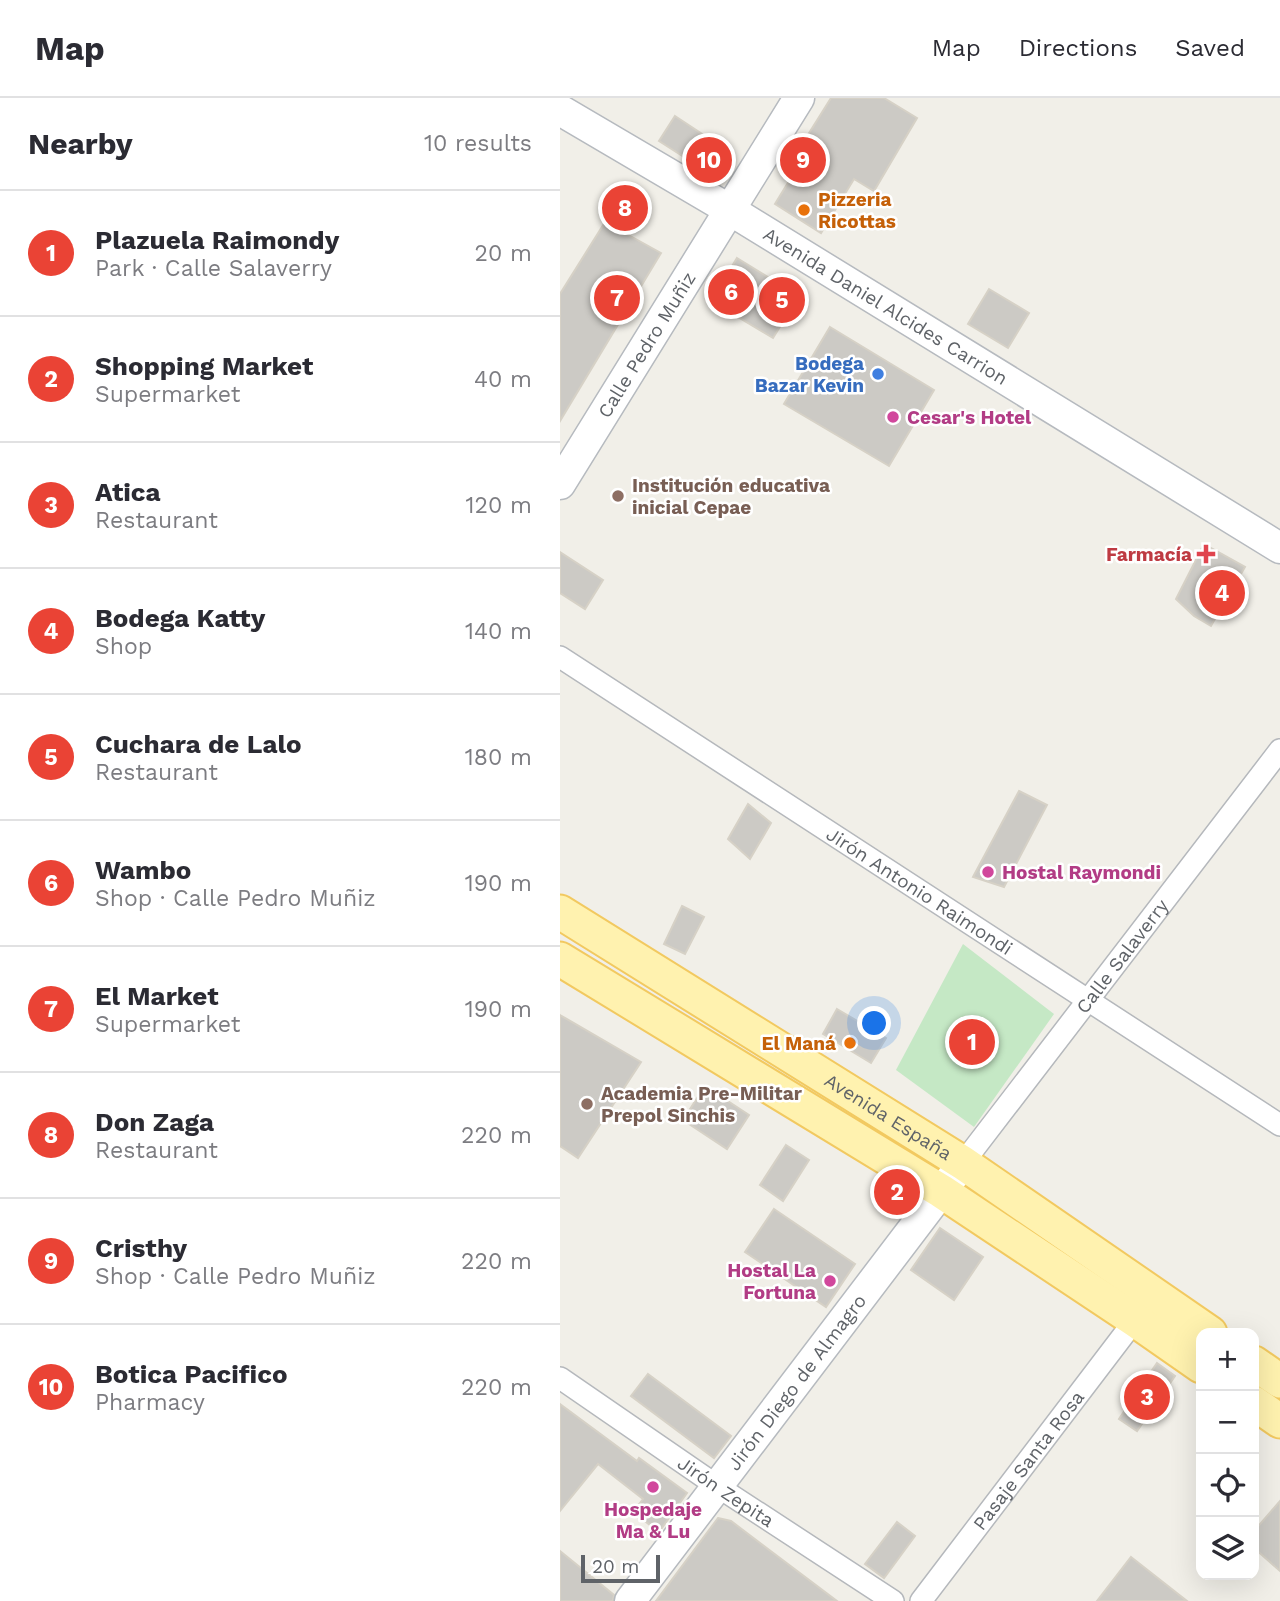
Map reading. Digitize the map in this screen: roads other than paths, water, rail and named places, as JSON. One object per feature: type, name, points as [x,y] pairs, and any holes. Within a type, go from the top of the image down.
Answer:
[{"type":"main road","name":"Avenida España","points":[[560,912],[963,1163],[1203,1328]]},
{"type":"main road","name":"Avenida España","points":[[560,959],[941,1191],[1196,1363]]},
{"type":"main road","points":[[1259,1366],[1280,1381]]},
{"type":"main road","points":[[1259,1406],[1280,1421]]},
{"type":"street","name":"Calle Pedro Muñiz","points":[[560,484],[799,98]]},
{"type":"street","name":"Avenida Daniel Alcides Carrion","points":[[560,110],[730,210],[1280,548]]},
{"type":"street","name":"Jirón Antonio Raimondi","points":[[560,657],[1280,1125]]},
{"type":"street","name":"Calle Salaverry","points":[[963,1163],[1280,750]]},
{"type":"street","name":"Jirón Diego de Almagro","points":[[630,1601],[963,1163]]},
{"type":"street","name":"Pasaje Santa Rosa","points":[[921,1601],[1135,1320]]},
{"type":"street","name":"Jirón Zepita","points":[[560,1378],[717,1486],[893,1601]]},
{"type":"place","name":"Botica Pacifico","points":[[709,160]]},
{"type":"place","name":"Cristhy","points":[[803,160]]},
{"type":"place","name":"Don Zaga","points":[[625,208]]},
{"type":"place","name":"Pizzeria Ricottas","points":[[804,210]]},
{"type":"place","name":"Wambo","points":[[731,292]]},
{"type":"place","name":"El Market","points":[[617,298]]},
{"type":"place","name":"Cuchara de Lalo","points":[[782,300]]},
{"type":"place","name":"Bodega Bazar Kevin","points":[[878,374]]},
{"type":"place","name":"Cesar's Hotel","points":[[893,417]]},
{"type":"place","name":"Institución educativa inicial Cepae","points":[[618,496]]},
{"type":"place","name":"Farmacía","points":[[1206,554]]},
{"type":"place","name":"Bodega Katty","points":[[1222,593]]},
{"type":"place","name":"Hostal Raymondi","points":[[988,872]]},
{"type":"place","name":"Plazuela Raimondy","points":[[972,1042]]},
{"type":"place","name":"El Maná","points":[[850,1043]]},
{"type":"place","name":"Academia Pre-Militar Prepol Sinchis","points":[[587,1104]]},
{"type":"place","name":"Shopping Market","points":[[897,1192]]},
{"type":"place","name":"Hostal La Fortuna","points":[[830,1281]]},
{"type":"place","name":"Atica","points":[[1147,1397]]},
{"type":"place","name":"Hospedaje Ma & Lu","points":[[653,1487]]}]
